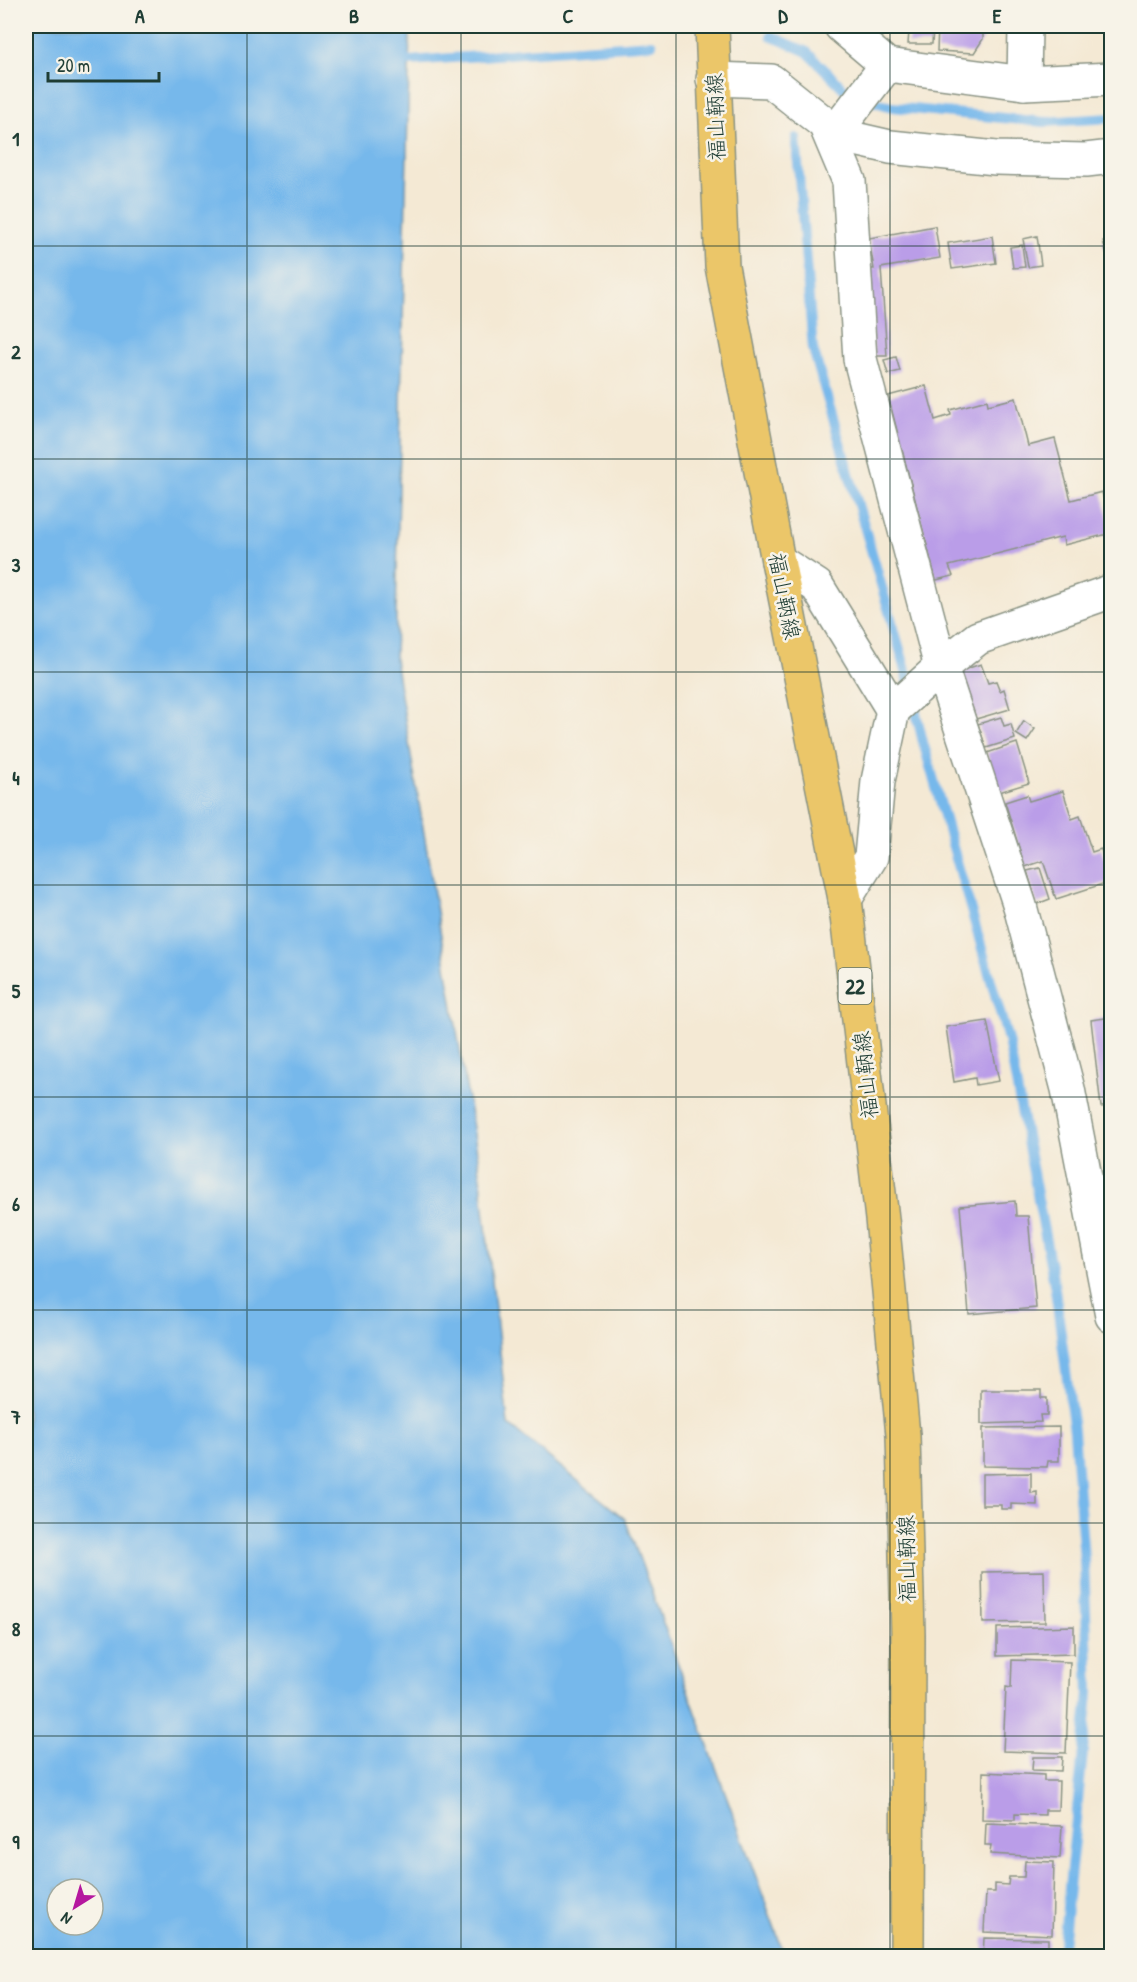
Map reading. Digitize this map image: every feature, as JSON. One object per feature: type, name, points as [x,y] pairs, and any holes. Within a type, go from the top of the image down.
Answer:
[{"type":"main road","name":"福山鞆線","points":[[712,26],[722,266],[845,899],[882,1219],[903,1435],[908,1635],[908,1956]]},
{"type":"street","points":[[841,26],[882,71],[1024,83],[1112,80]]},
{"type":"street","points":[[1024,83],[1025,26]]},
{"type":"street","points":[[836,124],[882,71]]},
{"type":"street","points":[[713,80],[771,81],[855,139],[890,147],[996,158],[1086,160],[1112,156]]},
{"type":"street","points":[[836,124],[849,181],[860,359],[937,671],[1023,918],[1068,1089],[1112,1316]]},
{"type":"street","points":[[778,561],[817,586],[898,705]]},
{"type":"street","points":[[845,899],[870,857],[878,781],[898,705],[978,638],[1112,591]]},
{"type":"water","points":[[26,26],[410,26],[395,659],[479,1164],[508,1424],[625,1519],[785,1956],[26,1956]]},
{"type":"building","points":[[874,26],[933,26],[932,44],[908,44],[909,31],[878,29]]},
{"type":"building","points":[[938,26],[983,26],[983,39],[974,53],[937,51]]},
{"type":"building","points":[[1103,26],[1112,26],[1112,52],[1104,53]]},
{"type":"building","points":[[935,226],[940,258],[881,268],[887,356],[874,356],[867,269],[874,269],[869,238]]},
{"type":"building","points":[[992,236],[996,263],[952,269],[948,243]]},
{"type":"building","points":[[1037,236],[1041,265],[1028,267],[1023,239]]},
{"type":"building","points":[[1112,239],[1112,269],[1111,269],[1103,241]]},
{"type":"building","points":[[1022,245],[1025,267],[1013,268],[1010,247]]},
{"type":"building","points":[[896,357],[900,371],[888,374],[884,360]]},
{"type":"building","points":[[926,386],[935,420],[951,415],[950,410],[987,400],[988,405],[1016,398],[1028,446],[1055,439],[1071,500],[1102,492],[1112,533],[1064,545],[1063,537],[949,566],[953,576],[936,580],[888,396]]},
{"type":"building","points":[[981,664],[988,683],[996,681],[1000,691],[1004,689],[1010,709],[976,719],[960,671]]},
{"type":"building","points":[[1001,717],[1004,726],[1011,724],[1015,739],[986,748],[978,724]]},
{"type":"building","points":[[1024,721],[1035,729],[1027,741],[1016,734]]},
{"type":"building","points":[[1017,743],[1029,783],[999,792],[987,753]]},
{"type":"building","points":[[1063,791],[1072,819],[1080,816],[1092,852],[1101,849],[1104,860],[1109,859],[1112,881],[1056,899],[1043,861],[1025,867],[1005,802],[1027,795],[1029,801]]},
{"type":"building","points":[[1040,868],[1050,899],[1037,904],[1027,871]]},
{"type":"building","points":[[1112,1017],[1112,1106],[1101,1107],[1091,1020]]},
{"type":"building","points":[[987,1021],[999,1081],[976,1085],[975,1078],[954,1082],[946,1027]]},
{"type":"building","points":[[1015,1201],[1016,1216],[1028,1216],[1036,1308],[969,1314],[960,1206]]},
{"type":"building","points":[[981,1390],[1041,1390],[1041,1398],[1047,1398],[1047,1415],[1040,1415],[1041,1422],[981,1424]]},
{"type":"building","points":[[1059,1427],[1059,1461],[1048,1461],[1047,1467],[983,1466],[983,1428]]},
{"type":"building","points":[[1031,1473],[1031,1493],[1037,1492],[1037,1505],[1011,1504],[1011,1509],[1001,1509],[1001,1505],[982,1505],[982,1474]]},
{"type":"building","points":[[1044,1571],[1045,1622],[983,1623],[982,1572]]},
{"type":"building","points":[[1074,1626],[1074,1654],[997,1656],[997,1628]]},
{"type":"building","points":[[1012,1660],[1070,1662],[1066,1753],[1003,1751],[1006,1687],[1011,1688]]},
{"type":"building","points":[[1033,1757],[1062,1757],[1061,1771],[1032,1770]]},
{"type":"building","points":[[983,1772],[1044,1775],[1044,1781],[1059,1781],[1058,1810],[1045,1810],[1045,1815],[1015,1814],[1015,1820],[982,1819]]},
{"type":"building","points":[[986,1823],[1062,1826],[1060,1858],[990,1854],[991,1845],[985,1845]]},
{"type":"building","points":[[1025,1861],[1054,1862],[1052,1935],[984,1932],[986,1892],[995,1892],[995,1884],[1008,1885],[1009,1877],[1024,1877]]},
{"type":"building","points":[[984,1938],[1048,1939],[1048,1956],[983,1956]]},
{"type":"waterway","points":[[771,36],[807,52],[849,94],[892,107],[1044,122],[1112,118]]},
{"type":"waterway","points":[[395,62],[652,44]]},
{"type":"waterway","points":[[796,138],[813,349],[905,667],[923,742],[1008,1040],[1055,1289],[1074,1431],[1084,1560],[1089,1693],[1062,1956]]}]
